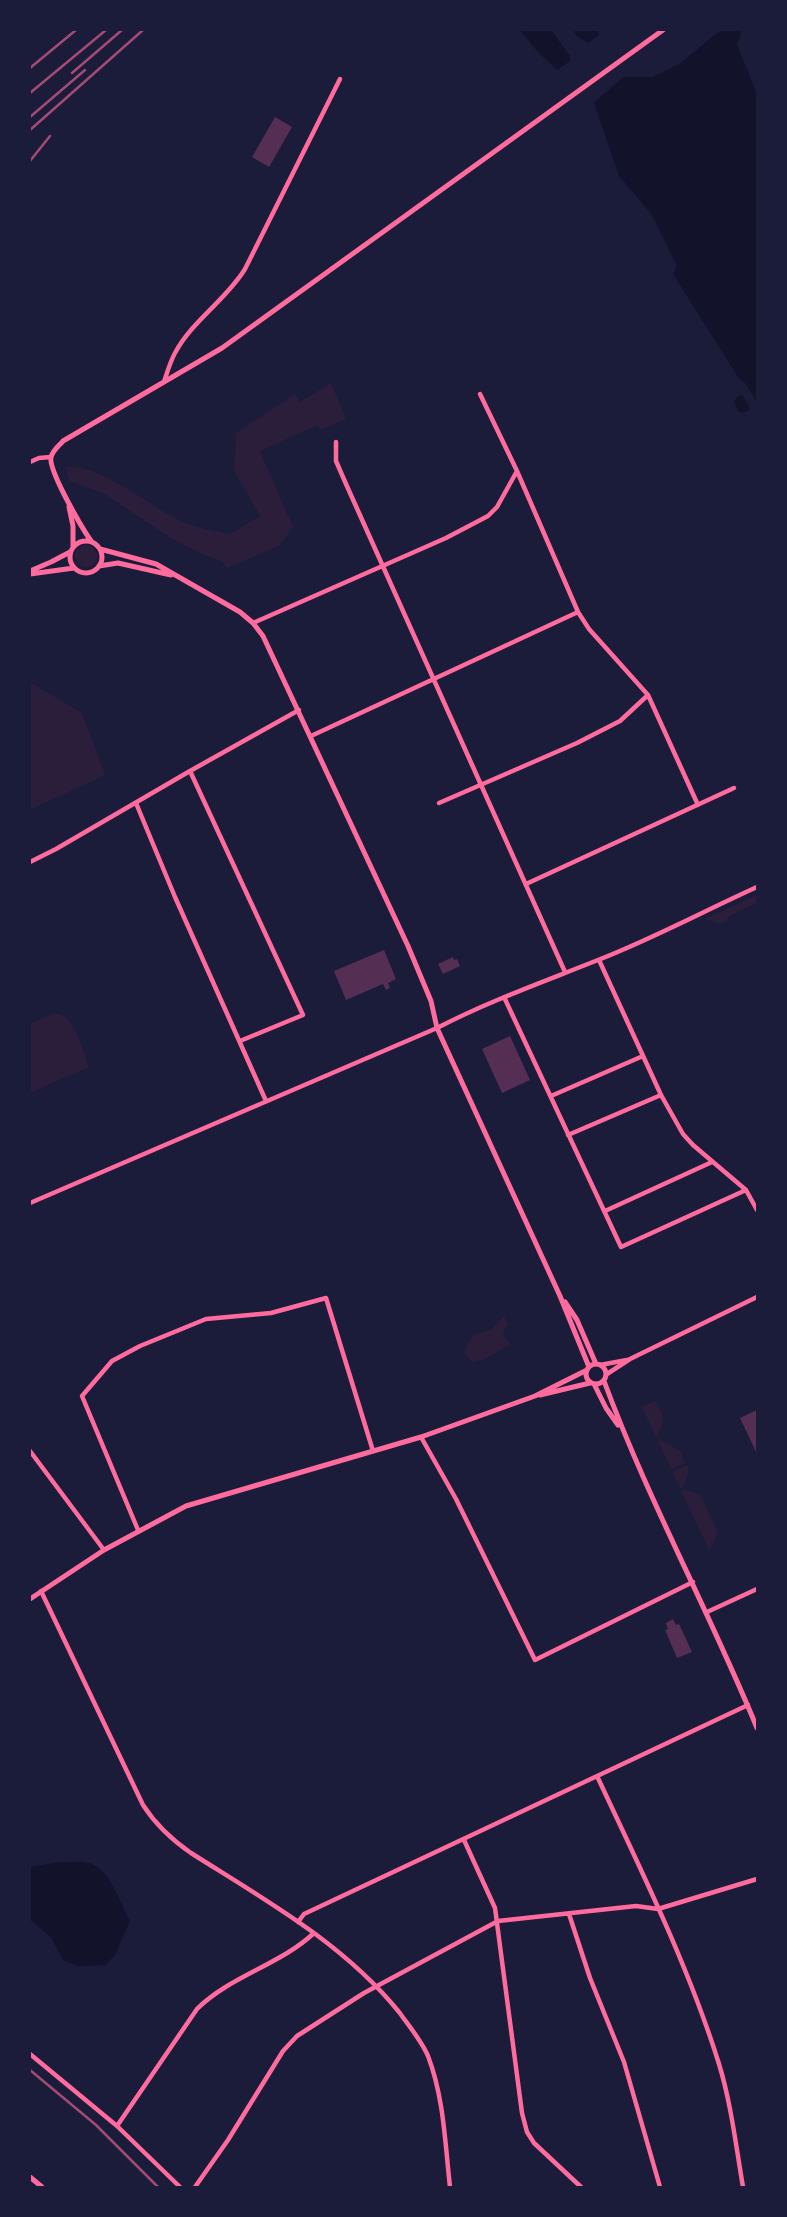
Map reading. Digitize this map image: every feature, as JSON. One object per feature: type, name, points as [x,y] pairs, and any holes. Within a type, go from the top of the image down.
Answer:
[{"type":"street","points":[[622,1431],[592,1383],[586,1377],[588,1368],[560,1296],[436,1028],[427,990],[408,946],[263,636],[253,623],[225,602],[156,564],[100,549],[91,541],[68,502],[51,463],[51,457],[63,442],[226,345],[663,30]]},
{"type":"street","points":[[163,384],[175,352],[193,329],[235,285],[245,268],[340,79]]},
{"type":"street","points":[[480,394],[517,471],[578,612],[589,629],[648,695],[698,805]]},
{"type":"street","points":[[336,442],[336,462],[381,566],[565,972]]},
{"type":"street","points":[[30,462],[38,458],[51,457]]},
{"type":"street","points":[[253,623],[446,538],[488,516],[497,506],[517,471]]},
{"type":"street","points":[[68,502],[73,526],[70,560],[74,568]]},
{"type":"street","points":[[30,572],[51,562],[81,541],[91,541]]},
{"type":"street","points":[[99,566],[102,558],[100,549]]},
{"type":"street","points":[[30,572],[74,568],[87,573],[99,566],[118,563],[179,577]]},
{"type":"street","points":[[311,736],[432,678],[578,612]]},
{"type":"street","points":[[439,803],[482,786],[577,743],[620,721],[648,695]]},
{"type":"street","points":[[30,862],[56,850],[190,771],[299,710]]},
{"type":"street","points":[[190,771],[303,1015],[240,1041]]},
{"type":"street","points":[[526,884],[734,788]]},
{"type":"street","points":[[136,803],[266,1101]]},
{"type":"street","points":[[30,1203],[504,997],[599,960],[757,887]]},
{"type":"street","points":[[599,960],[661,1095],[683,1134],[712,1162],[746,1190],[757,1210]]},
{"type":"street","points":[[504,997],[621,1247],[746,1190]]},
{"type":"street","points":[[551,1096],[643,1056]]},
{"type":"street","points":[[568,1135],[661,1095]]},
{"type":"street","points":[[605,1212],[712,1162]]},
{"type":"street","points":[[560,1296],[577,1320],[598,1364],[606,1374]]},
{"type":"street","points":[[757,1297],[630,1359],[606,1374],[604,1381],[622,1431],[707,1612],[757,1728]]},
{"type":"street","points":[[138,1530],[82,1396],[112,1361],[140,1346],[206,1319],[271,1313],[326,1298],[373,1451]]},
{"type":"street","points":[[535,1396],[598,1364],[630,1359]]},
{"type":"street","points":[[30,1599],[138,1530],[178,1509],[196,1502],[421,1437],[535,1396],[604,1381]]},
{"type":"street","points":[[421,1437],[456,1499],[535,1660],[693,1582]]},
{"type":"street","points":[[30,1451],[104,1550]]},
{"type":"street","points":[[707,1612],[757,1589]]},
{"type":"street","points":[[41,1591],[143,1805],[153,1820],[191,1853],[298,1922],[344,1955],[376,1987],[413,2030],[427,2054],[439,2094],[450,2187]]},
{"type":"street","points":[[298,1922],[304,1914],[748,1705]]},
{"type":"street","points":[[597,1776],[666,1924],[719,2065],[743,2187]]},
{"type":"street","points":[[464,1840],[495,1908],[498,1921],[526,2132],[534,2143],[581,2187]]},
{"type":"street","points":[[195,2187],[228,2140],[288,2046],[297,2036],[376,1987],[498,1921],[636,1906],[658,1909],[757,1879]]},
{"type":"street","points":[[569,1914],[587,1970],[624,2062],[660,2187]]},
{"type":"street","points":[[117,2126],[197,2009],[209,1997],[297,1947],[314,1933]]},
{"type":"street","points":[[30,2054],[117,2126],[180,2187]]},
{"type":"street","points":[[30,2177],[42,2187]]},
{"type":"shaded area","points":[[520,30],[551,30],[570,56],[570,61],[557,70],[537,51]]},
{"type":"shaded area","points":[[573,30],[598,30],[599,35],[588,43],[577,36]]},
{"type":"shaded area","points":[[721,30],[742,31],[737,45],[757,94],[757,402],[746,384],[738,377],[673,274],[677,266],[652,215],[619,176],[594,103],[623,77],[653,77],[679,64]]},
{"type":"shaded area","points":[[331,383],[346,419],[321,430],[318,425],[260,451],[293,527],[279,546],[227,568],[221,561],[202,554],[169,537],[103,493],[69,481],[66,467],[79,467],[93,471],[123,486],[183,522],[230,534],[260,516],[234,471],[236,433],[295,394],[300,402]]},
{"type":"shaded area","points":[[739,395],[742,395],[749,406],[749,410],[743,413],[739,412],[734,402]]},
{"type":"shaded area","points":[[86,545],[94,548],[97,556],[94,564],[86,567],[78,564],[75,556],[78,548]]},
{"type":"shaded area","points":[[30,682],[82,713],[105,775],[30,810]]},
{"type":"shaded area","points":[[757,895],[757,903],[731,915],[722,924],[704,919]]},
{"type":"shaded area","points":[[54,1013],[62,1015],[73,1026],[89,1067],[30,1093],[30,1024]]},
{"type":"shaded area","points":[[504,1316],[509,1326],[505,1328],[503,1336],[511,1344],[483,1360],[472,1362],[464,1353],[467,1344],[475,1334],[492,1329]]},
{"type":"shaded area","points":[[656,1400],[664,1419],[656,1437],[642,1407]]},
{"type":"shaded area","points":[[658,1440],[680,1451],[685,1463],[671,1469]]},
{"type":"shaded area","points":[[687,1465],[689,1471],[683,1487],[680,1488],[672,1472]]},
{"type":"shaded area","points":[[681,1491],[700,1494],[718,1532],[709,1550]]},
{"type":"shaded area","points":[[60,1862],[88,1863],[102,1871],[108,1878],[130,1921],[115,1955],[105,1965],[78,1966],[63,1960],[51,1937],[30,1920],[30,1867]]},
{"type":"building","points":[[275,117],[292,127],[269,167],[252,157]]},
{"type":"building","points":[[384,950],[396,979],[388,983],[390,988],[386,990],[383,984],[346,1000],[334,971]]},
{"type":"building","points":[[453,957],[454,960],[457,959],[460,966],[443,974],[438,964]]},
{"type":"building","points":[[510,1036],[530,1080],[502,1093],[482,1049]]},
{"type":"building","points":[[757,1410],[757,1454],[740,1418]]},
{"type":"building","points":[[673,1619],[676,1625],[679,1624],[692,1652],[677,1658],[665,1630],[668,1629],[666,1623]]},
{"type":"railway","points":[[30,68],[76,30]]},
{"type":"railway","points":[[30,93],[106,30]]},
{"type":"railway","points":[[72,73],[122,30]]},
{"type":"railway","points":[[30,130],[143,30]]},
{"type":"railway","points":[[30,117],[85,70]]},
{"type":"railway","points":[[30,161],[50,136]]},
{"type":"railway","points":[[30,2070],[96,2125],[158,2187]]}]
